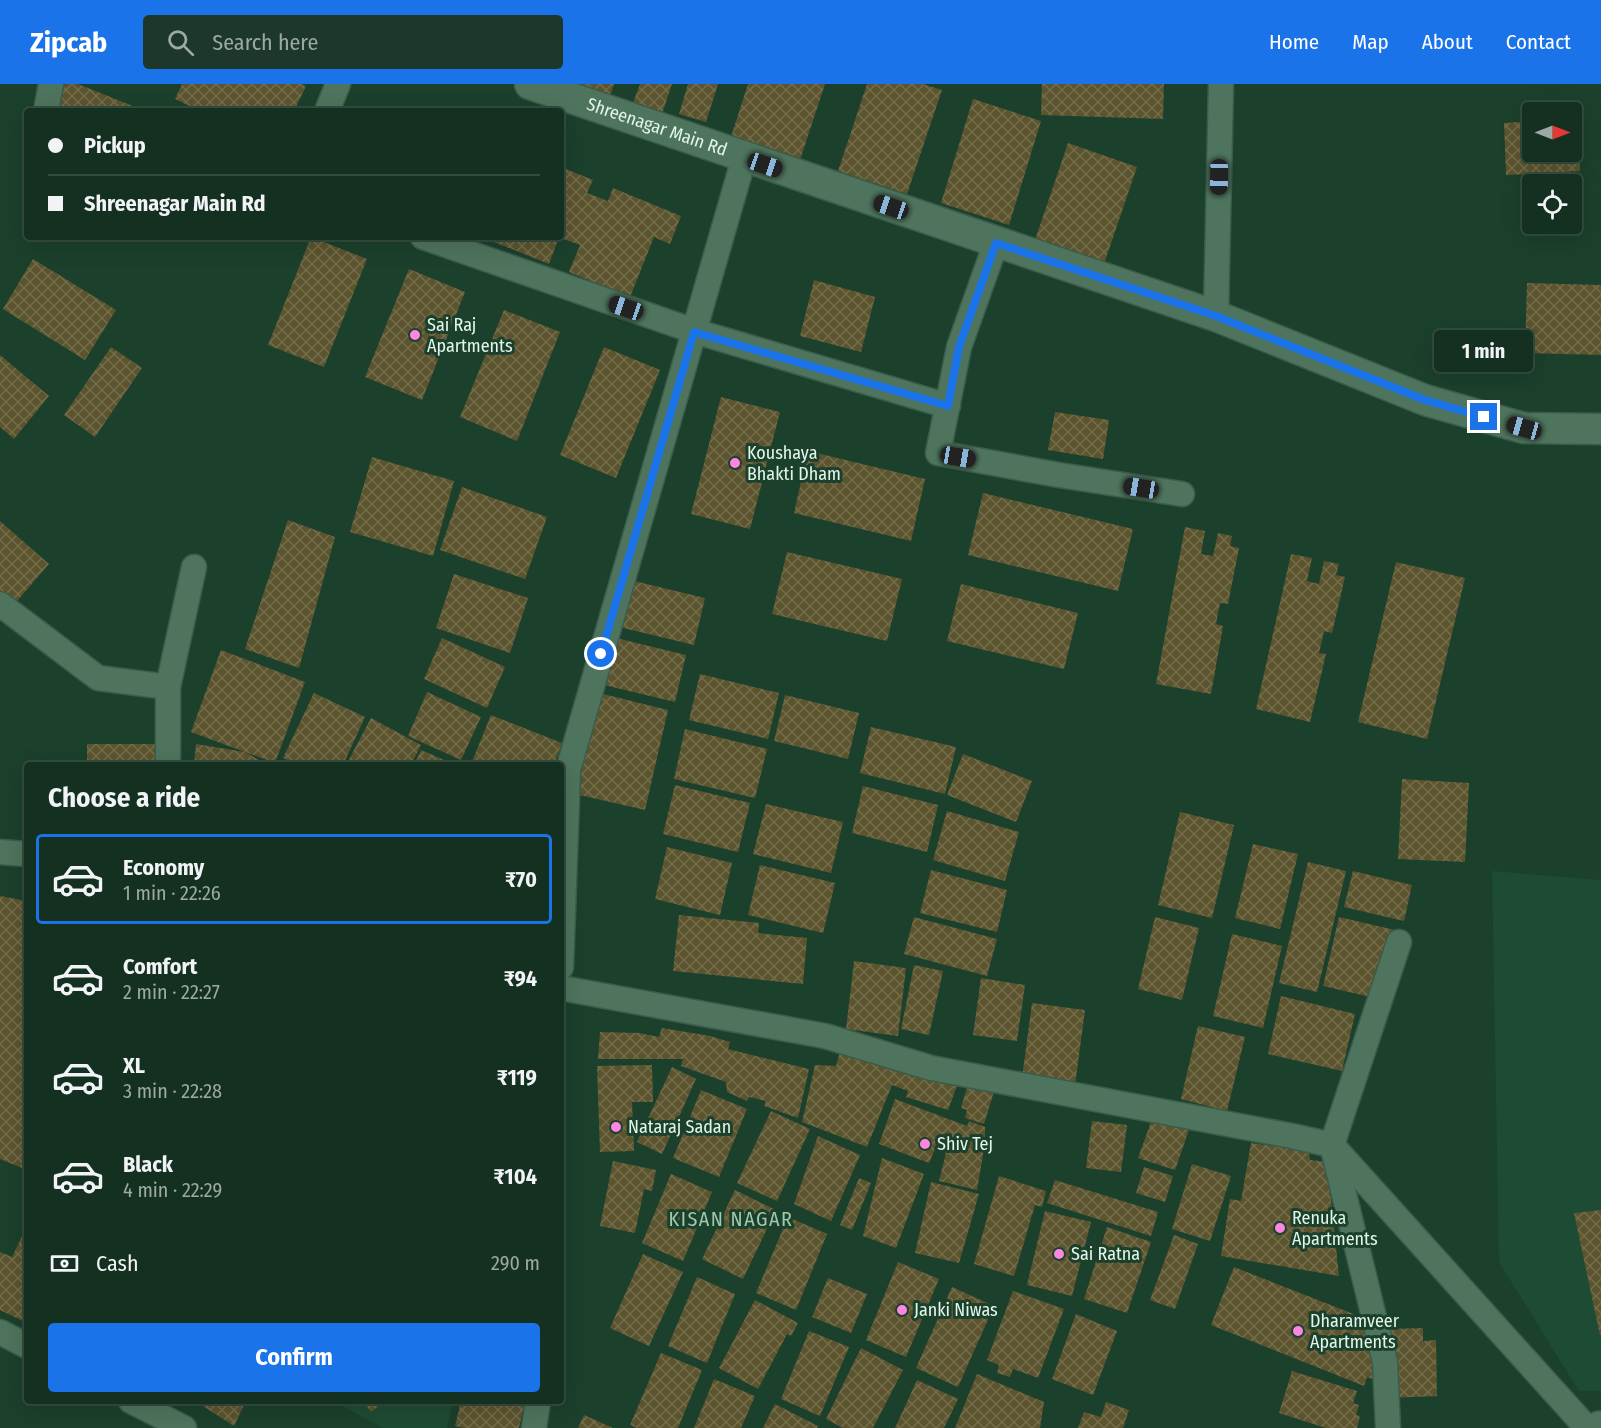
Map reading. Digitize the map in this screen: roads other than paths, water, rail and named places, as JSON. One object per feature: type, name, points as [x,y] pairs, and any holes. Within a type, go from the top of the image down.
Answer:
[{"type":"street","points":[[47,108],[51,84]]},
{"type":"street","points":[[328,108],[338,84]]},
{"type":"street","name":"Shreenagar Main Rd","points":[[530,84],[1216,316],[1425,400],[1524,428],[1601,429]]},
{"type":"street","points":[[1216,316],[1221,84]]},
{"type":"street","points":[[564,845],[568,770],[744,158]]},
{"type":"street","points":[[432,240],[694,332],[948,406]]},
{"type":"street","points":[[996,243],[959,347],[938,453],[1182,494]]},
{"type":"street","points":[[168,762],[168,687],[194,567]]},
{"type":"street","points":[[0,604],[98,678],[168,687]]},
{"type":"street","points":[[0,852],[24,854]]},
{"type":"street","points":[[1388,1428],[1385,1362],[1332,1145],[1399,942]]},
{"type":"street","points":[[564,989],[825,1036],[931,1068],[1332,1145],[1587,1428]]},
{"type":"street","points":[[0,1332],[24,1344]]},
{"type":"street","points":[[137,1404],[184,1428]]},
{"type":"street","points":[[534,1428],[538,1404]]},
{"type":"place","name":"Sai Raj Apartments","points":[[415,335]]},
{"type":"place","name":"Koushaya Bhakti Dham","points":[[735,463]]},
{"type":"place","name":"Nataraj Sadan","points":[[616,1127]]},
{"type":"place","name":"Shiv Tej","points":[[925,1144]]},
{"type":"place","name":"Renuka Apartments","points":[[1280,1228]]},
{"type":"place","name":"Sai Ratna","points":[[1059,1254]]},
{"type":"place","name":"Janki Niwas","points":[[902,1310]]},
{"type":"place","name":"Dharamveer Apartments","points":[[1298,1331]]},
{"type":"district","name":"KISAN NAGAR","points":[[731,1219]]}]
